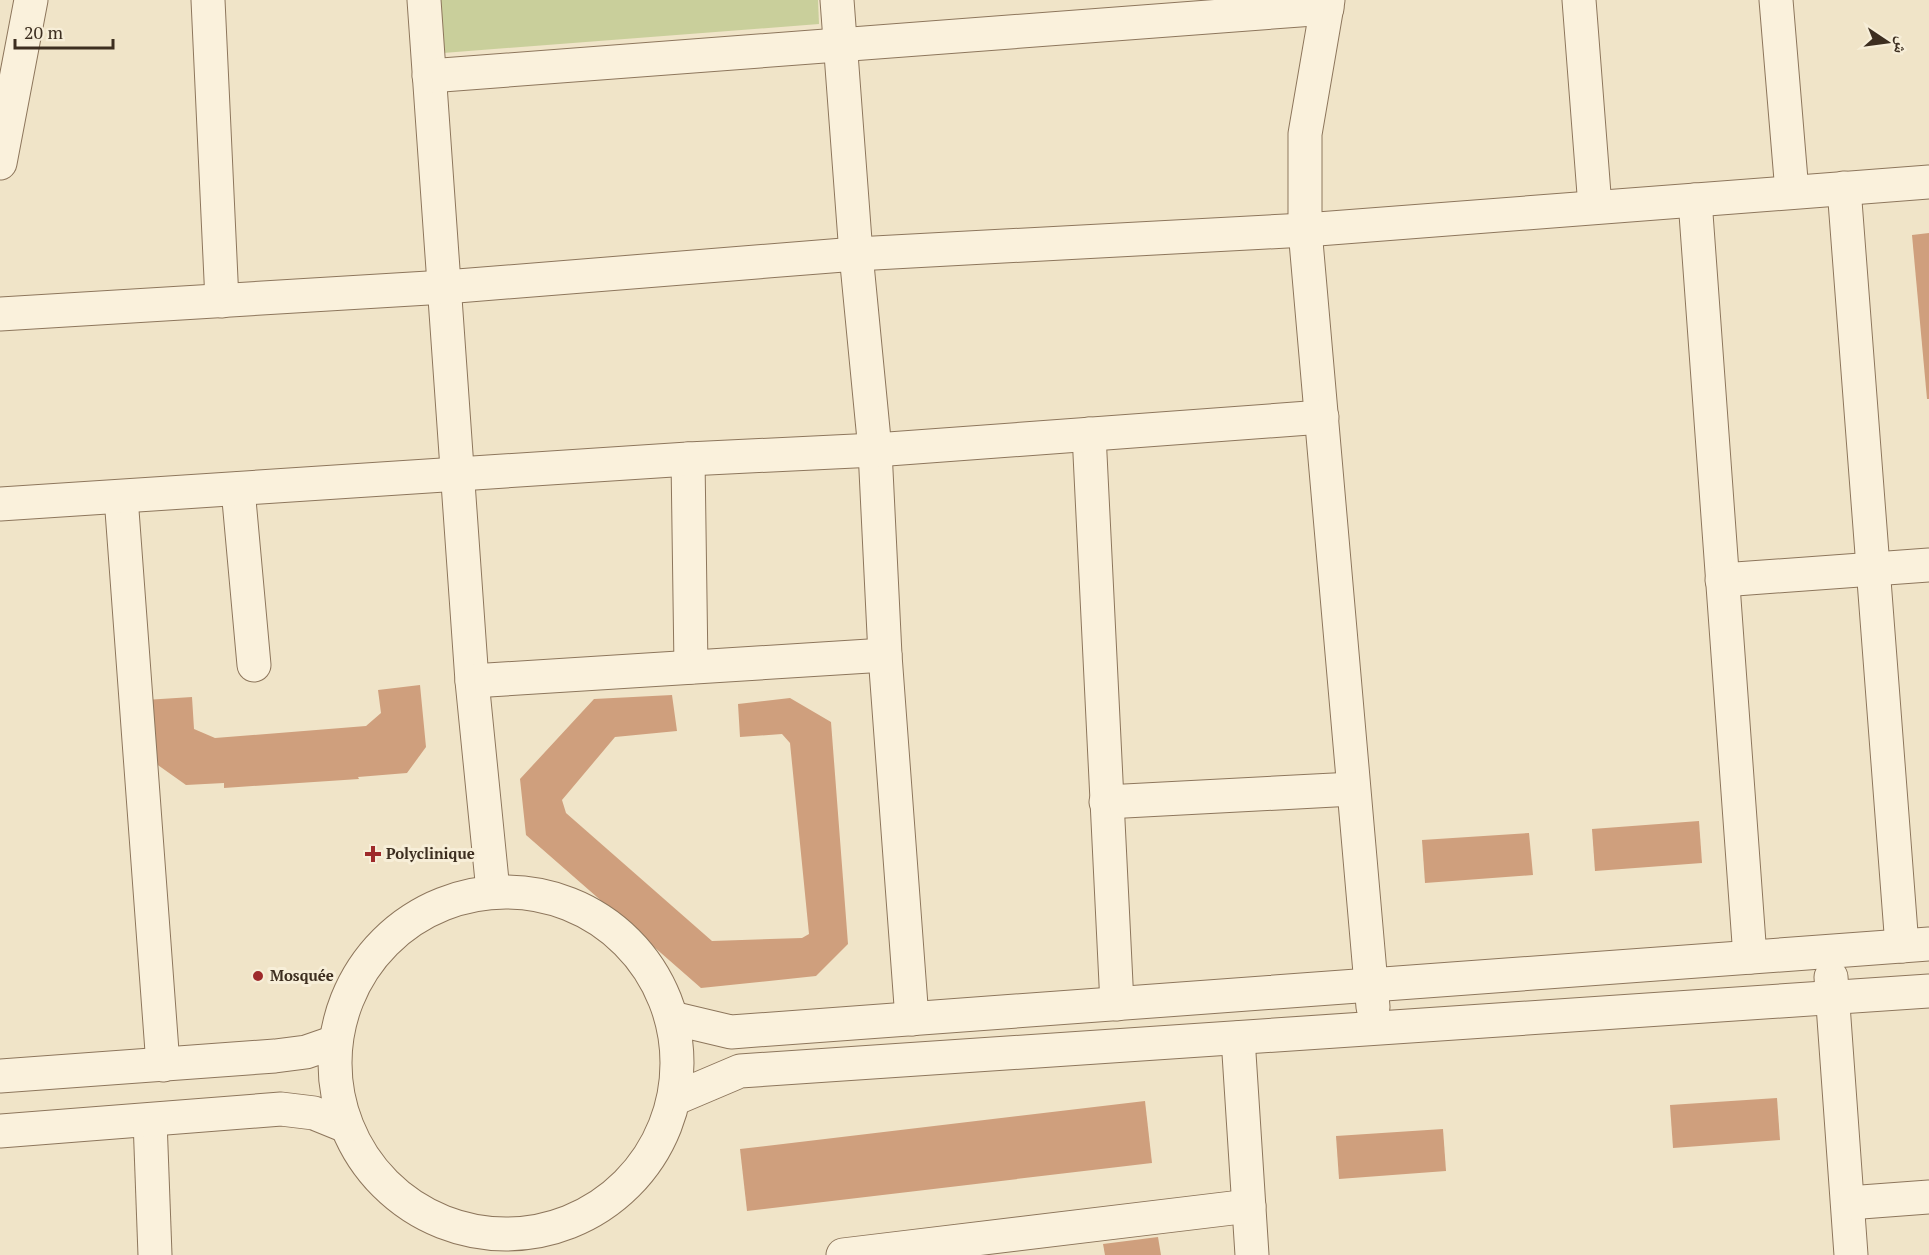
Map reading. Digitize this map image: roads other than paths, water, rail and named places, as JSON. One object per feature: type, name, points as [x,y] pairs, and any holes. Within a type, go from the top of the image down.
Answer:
[{"type":"street","points":[[1,155],[32,0]]},
{"type":"street","points":[[208,0],[222,301]]},
{"type":"street","points":[[424,0],[472,681],[493,891]]},
{"type":"street","points":[[837,0],[856,254],[875,450],[885,655],[912,1019]]},
{"type":"street","points":[[1579,0],[1595,207]]},
{"type":"street","points":[[1776,0],[1792,192]]},
{"type":"street","points":[[429,76],[1328,4],[1305,134],[1305,230],[1370,985],[1376,1028]]},
{"type":"street","points":[[0,314],[445,287],[856,254],[1305,230],[1929,182]]},
{"type":"street","points":[[672,1018],[731,1032],[1916,945],[1874,569],[1844,188]]},
{"type":"street","points":[[1695,200],[1750,957]]},
{"type":"street","points":[[0,504],[688,459],[875,450],[1322,417]]},
{"type":"street","points":[[1089,434],[1117,1004]]},
{"type":"street","points":[[688,459],[692,667]]},
{"type":"street","points":[[238,489],[254,665]]},
{"type":"street","points":[[122,497],[163,1065]]},
{"type":"street","points":[[1722,580],[1929,565]]},
{"type":"street","points":[[472,681],[885,655]]},
{"type":"street","points":[[1106,802],[1353,789]]},
{"type":"street","points":[[493,891],[540,894],[585,910],[624,937],[653,974],[672,1018],[678,1058],[674,1099],[660,1141],[634,1178],[599,1208],[515,1246],[462,1230],[412,1209],[372,1173],[346,1126],[335,1085],[335,1042],[348,996],[372,956],[406,924],[447,901],[493,891]]},
{"type":"street","points":[[1829,951],[1851,1255]]},
{"type":"street","points":[[674,1099],[740,1071],[1929,991]]},
{"type":"street","points":[[1238,1038],[1252,1255]]},
{"type":"street","points":[[0,1076],[290,1054],[335,1042]]},
{"type":"street","points":[[0,1131],[281,1109],[314,1113],[346,1126]]},
{"type":"street","points":[[150,1120],[155,1255]]},
{"type":"street","points":[[1848,1203],[1929,1197]]},
{"type":"street","points":[[843,1255],[1249,1206]]},
{"type":"place","name":"Polyclinique","points":[[373,854]]},
{"type":"place","name":"Mosquée","points":[[258,976]]}]
